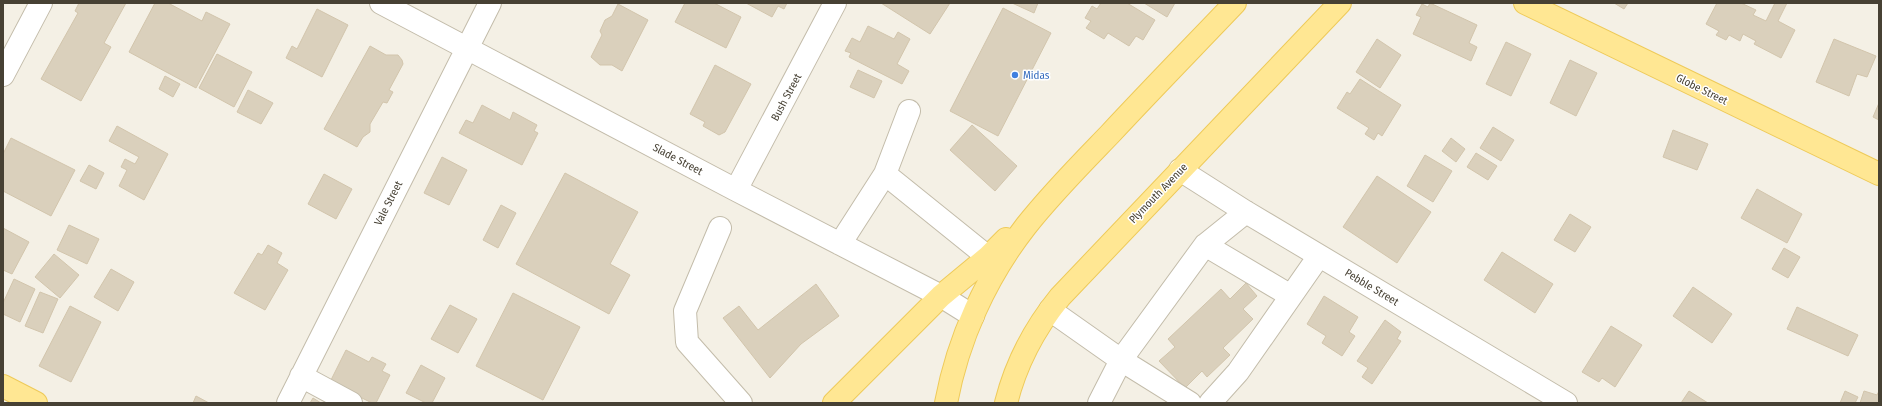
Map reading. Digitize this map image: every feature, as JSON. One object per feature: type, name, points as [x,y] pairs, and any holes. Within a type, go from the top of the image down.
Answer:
[{"type":"main road","points":[[946,403],[958,356],[973,316],[992,277],[1012,245],[1040,209],[1068,178],[1235,3]]},
{"type":"main road","name":"Plymouth Avenue","points":[[1006,403],[1023,353],[1050,310],[1180,170],[1340,3]]},
{"type":"main road","name":"Globe Street","points":[[1525,3],[1879,174]]},
{"type":"main road","points":[[834,403],[941,296],[988,257],[1068,178]]},
{"type":"main road","points":[[3,386],[36,403]]},
{"type":"street","points":[[3,75],[41,3]]},
{"type":"street","name":"Slade Street","points":[[381,3],[941,296],[973,316]]},
{"type":"street","name":"Vale Street","points":[[288,403],[490,3]]},
{"type":"street","name":"Bush Street","points":[[736,190],[835,3]]},
{"type":"street","points":[[840,244],[885,174],[909,111]]},
{"type":"street","name":"Pebble Street","points":[[1180,170],[1246,212],[1566,403]]},
{"type":"street","points":[[885,174],[988,257]]},
{"type":"street","points":[[1099,403],[1121,360],[1205,245],[1246,212]]},
{"type":"street","points":[[720,228],[685,311],[688,342],[741,403]]},
{"type":"street","points":[[1205,245],[1291,296]]},
{"type":"street","points":[[1210,403],[1238,372],[1319,256]]},
{"type":"street","points":[[1050,310],[1121,360],[1190,403]]},
{"type":"street","points":[[301,376],[351,403]]},
{"type":"building","points":[[79,3],[126,3],[104,43],[111,47],[81,101],[41,79],[78,13],[75,11]]},
{"type":"building","points":[[155,3],[168,3],[202,21],[206,12],[230,24],[196,88],[129,52]]},
{"type":"building","points":[[685,3],[714,3],[741,17],[726,48],[675,22]]},
{"type":"building","points":[[746,3],[787,3],[784,9],[778,6],[772,17]]},
{"type":"building","points":[[881,3],[950,3],[930,34]]},
{"type":"building","points":[[1012,3],[1038,3],[1034,13]]},
{"type":"building","points":[[1101,3],[1127,3],[1155,20],[1143,40],[1136,36],[1129,46],[1108,33],[1104,39],[1086,28],[1091,21],[1085,18],[1092,6],[1097,9]]},
{"type":"building","points":[[1144,3],[1175,3],[1167,17]]},
{"type":"building","points":[[1430,3],[1477,25],[1469,43],[1477,47],[1471,61],[1413,34],[1421,17],[1416,15],[1422,4],[1428,7]]},
{"type":"building","points":[[1614,3],[1628,3],[1624,9]]},
{"type":"building","points":[[1717,3],[1741,3],[1756,10],[1753,15],[1766,21],[1775,3],[1787,3],[1778,21],[1795,30],[1781,58],[1754,44],[1756,41],[1743,34],[1740,41],[1729,35],[1726,40],[1716,35],[1719,31],[1706,24]]},
{"type":"building","points":[[618,4],[648,20],[622,71],[612,65],[600,65],[591,57],[602,35],[600,31],[605,20],[612,16]]},
{"type":"building","points":[[1003,8],[1051,33],[998,136],[950,111]]},
{"type":"building","points":[[317,9],[348,25],[322,77],[286,58],[292,46],[297,49]]},
{"type":"building","points":[[868,26],[894,39],[898,32],[910,39],[897,64],[909,71],[902,84],[849,57],[851,53],[845,51],[852,38],[860,42]]},
{"type":"building","points":[[1377,39],[1401,55],[1380,88],[1356,72]]},
{"type":"building","points":[[1834,39],[1876,56],[1867,77],[1857,74],[1849,96],[1816,82]]},
{"type":"building","points":[[1506,42],[1531,54],[1511,96],[1486,84]]},
{"type":"building","points":[[370,46],[386,55],[398,55],[403,64],[389,90],[393,92],[387,103],[383,102],[370,124],[370,132],[363,137],[357,147],[324,129]]},
{"type":"building","points":[[217,54],[252,72],[234,107],[199,88]]},
{"type":"building","points":[[1570,60],[1597,73],[1576,116],[1550,103]]},
{"type":"building","points":[[715,65],[751,84],[725,132],[719,135],[703,126],[705,122],[690,114]]},
{"type":"building","points":[[858,70],[882,81],[874,98],[850,87]]},
{"type":"building","points":[[165,76],[180,84],[173,97],[159,89]]},
{"type":"building","points":[[1360,79],[1401,105],[1382,136],[1378,133],[1374,140],[1365,134],[1369,128],[1337,108],[1347,92],[1350,94]]},
{"type":"building","points":[[248,90],[273,103],[261,124],[237,112]]},
{"type":"building","points":[[1879,103],[1879,120],[1873,117]]},
{"type":"building","points":[[482,105],[510,120],[513,112],[537,125],[534,131],[538,133],[522,165],[459,133],[466,120],[473,123]]},
{"type":"building","points":[[972,125],[1017,166],[995,191],[950,150]]},
{"type":"building","points":[[117,126],[168,154],[144,200],[119,186],[127,170],[121,167],[125,159],[135,164],[139,157],[109,141]]},
{"type":"building","points":[[1493,127],[1514,140],[1501,161],[1480,148]]},
{"type":"building","points":[[1673,130],[1708,144],[1697,170],[1663,157]]},
{"type":"building","points":[[11,138],[75,170],[51,216],[3,191],[3,154]]},
{"type":"building","points":[[1451,138],[1465,149],[1456,162],[1442,151]]},
{"type":"building","points":[[1476,153],[1497,166],[1488,180],[1467,167]]},
{"type":"building","points":[[1425,155],[1452,171],[1433,202],[1407,186]]},
{"type":"building","points":[[442,157],[467,170],[449,205],[424,193]]},
{"type":"building","points":[[89,165],[104,173],[96,189],[80,181]]},
{"type":"building","points":[[565,173],[638,212],[610,264],[630,275],[609,314],[516,264]]},
{"type":"building","points":[[324,174],[352,189],[336,219],[308,204]]},
{"type":"building","points":[[1377,176],[1431,212],[1397,263],[1343,227]]},
{"type":"building","points":[[1757,189],[1802,214],[1787,243],[1741,218]]},
{"type":"building","points":[[501,205],[516,213],[498,248],[483,240]]},
{"type":"building","points":[[1570,214],[1591,227],[1575,252],[1554,240]]},
{"type":"building","points":[[69,225],[99,239],[87,264],[57,250]]},
{"type":"building","points":[[3,228],[29,242],[12,274],[3,270]]},
{"type":"building","points":[[268,245],[282,253],[277,263],[288,270],[265,310],[234,293],[258,253],[262,255]]},
{"type":"building","points":[[1784,248],[1800,257],[1788,278],[1772,269]]},
{"type":"building","points":[[1502,252],[1553,284],[1535,313],[1484,280]]},
{"type":"building","points":[[54,254],[79,275],[60,298],[35,277]]},
{"type":"building","points":[[111,269],[134,282],[118,311],[94,297]]},
{"type":"building","points":[[14,279],[35,289],[20,322],[3,314],[3,303]]},
{"type":"building","points":[[1246,283],[1257,296],[1243,309],[1253,319],[1223,348],[1230,355],[1207,377],[1202,371],[1185,388],[1159,361],[1175,347],[1168,339],[1221,289],[1230,299]]},
{"type":"building","points":[[816,284],[839,316],[801,344],[770,378],[723,318],[739,306],[758,330]]},
{"type":"building","points":[[1693,287],[1732,314],[1712,343],[1673,316]]},
{"type":"building","points":[[40,292],[58,299],[43,333],[25,326]]},
{"type":"building","points":[[513,293],[580,327],[543,400],[476,366]]},
{"type":"building","points":[[1324,296],[1358,317],[1349,332],[1355,336],[1342,356],[1322,343],[1326,336],[1307,324]]},
{"type":"building","points":[[450,305],[477,319],[458,353],[431,339]]},
{"type":"building","points":[[70,306],[101,322],[71,382],[39,366]]},
{"type":"building","points":[[1797,307],[1858,335],[1848,356],[1787,329]]},
{"type":"building","points":[[1385,320],[1401,332],[1397,339],[1401,341],[1372,384],[1362,377],[1368,368],[1357,361]]},
{"type":"building","points":[[1611,326],[1642,345],[1615,387],[1602,378],[1599,382],[1582,372]]},
{"type":"building","points":[[346,350],[369,362],[372,357],[386,364],[382,371],[390,375],[376,403],[372,403],[330,382]]},
{"type":"building","points":[[421,365],[445,378],[432,403],[426,403],[406,393]]},
{"type":"building","points":[[1689,391],[1708,403],[1681,403]]},
{"type":"building","points":[[1845,391],[1858,397],[1855,403],[1840,403]]},
{"type":"building","points":[[1864,391],[1877,395],[1879,391],[1879,403],[1860,403]]},
{"type":"building","points":[[196,396],[209,403],[193,403]]},
{"type":"building","points":[[313,398],[321,403],[310,403]]},
{"type":"place","name":"Midas","points":[[1015,75]]}]
